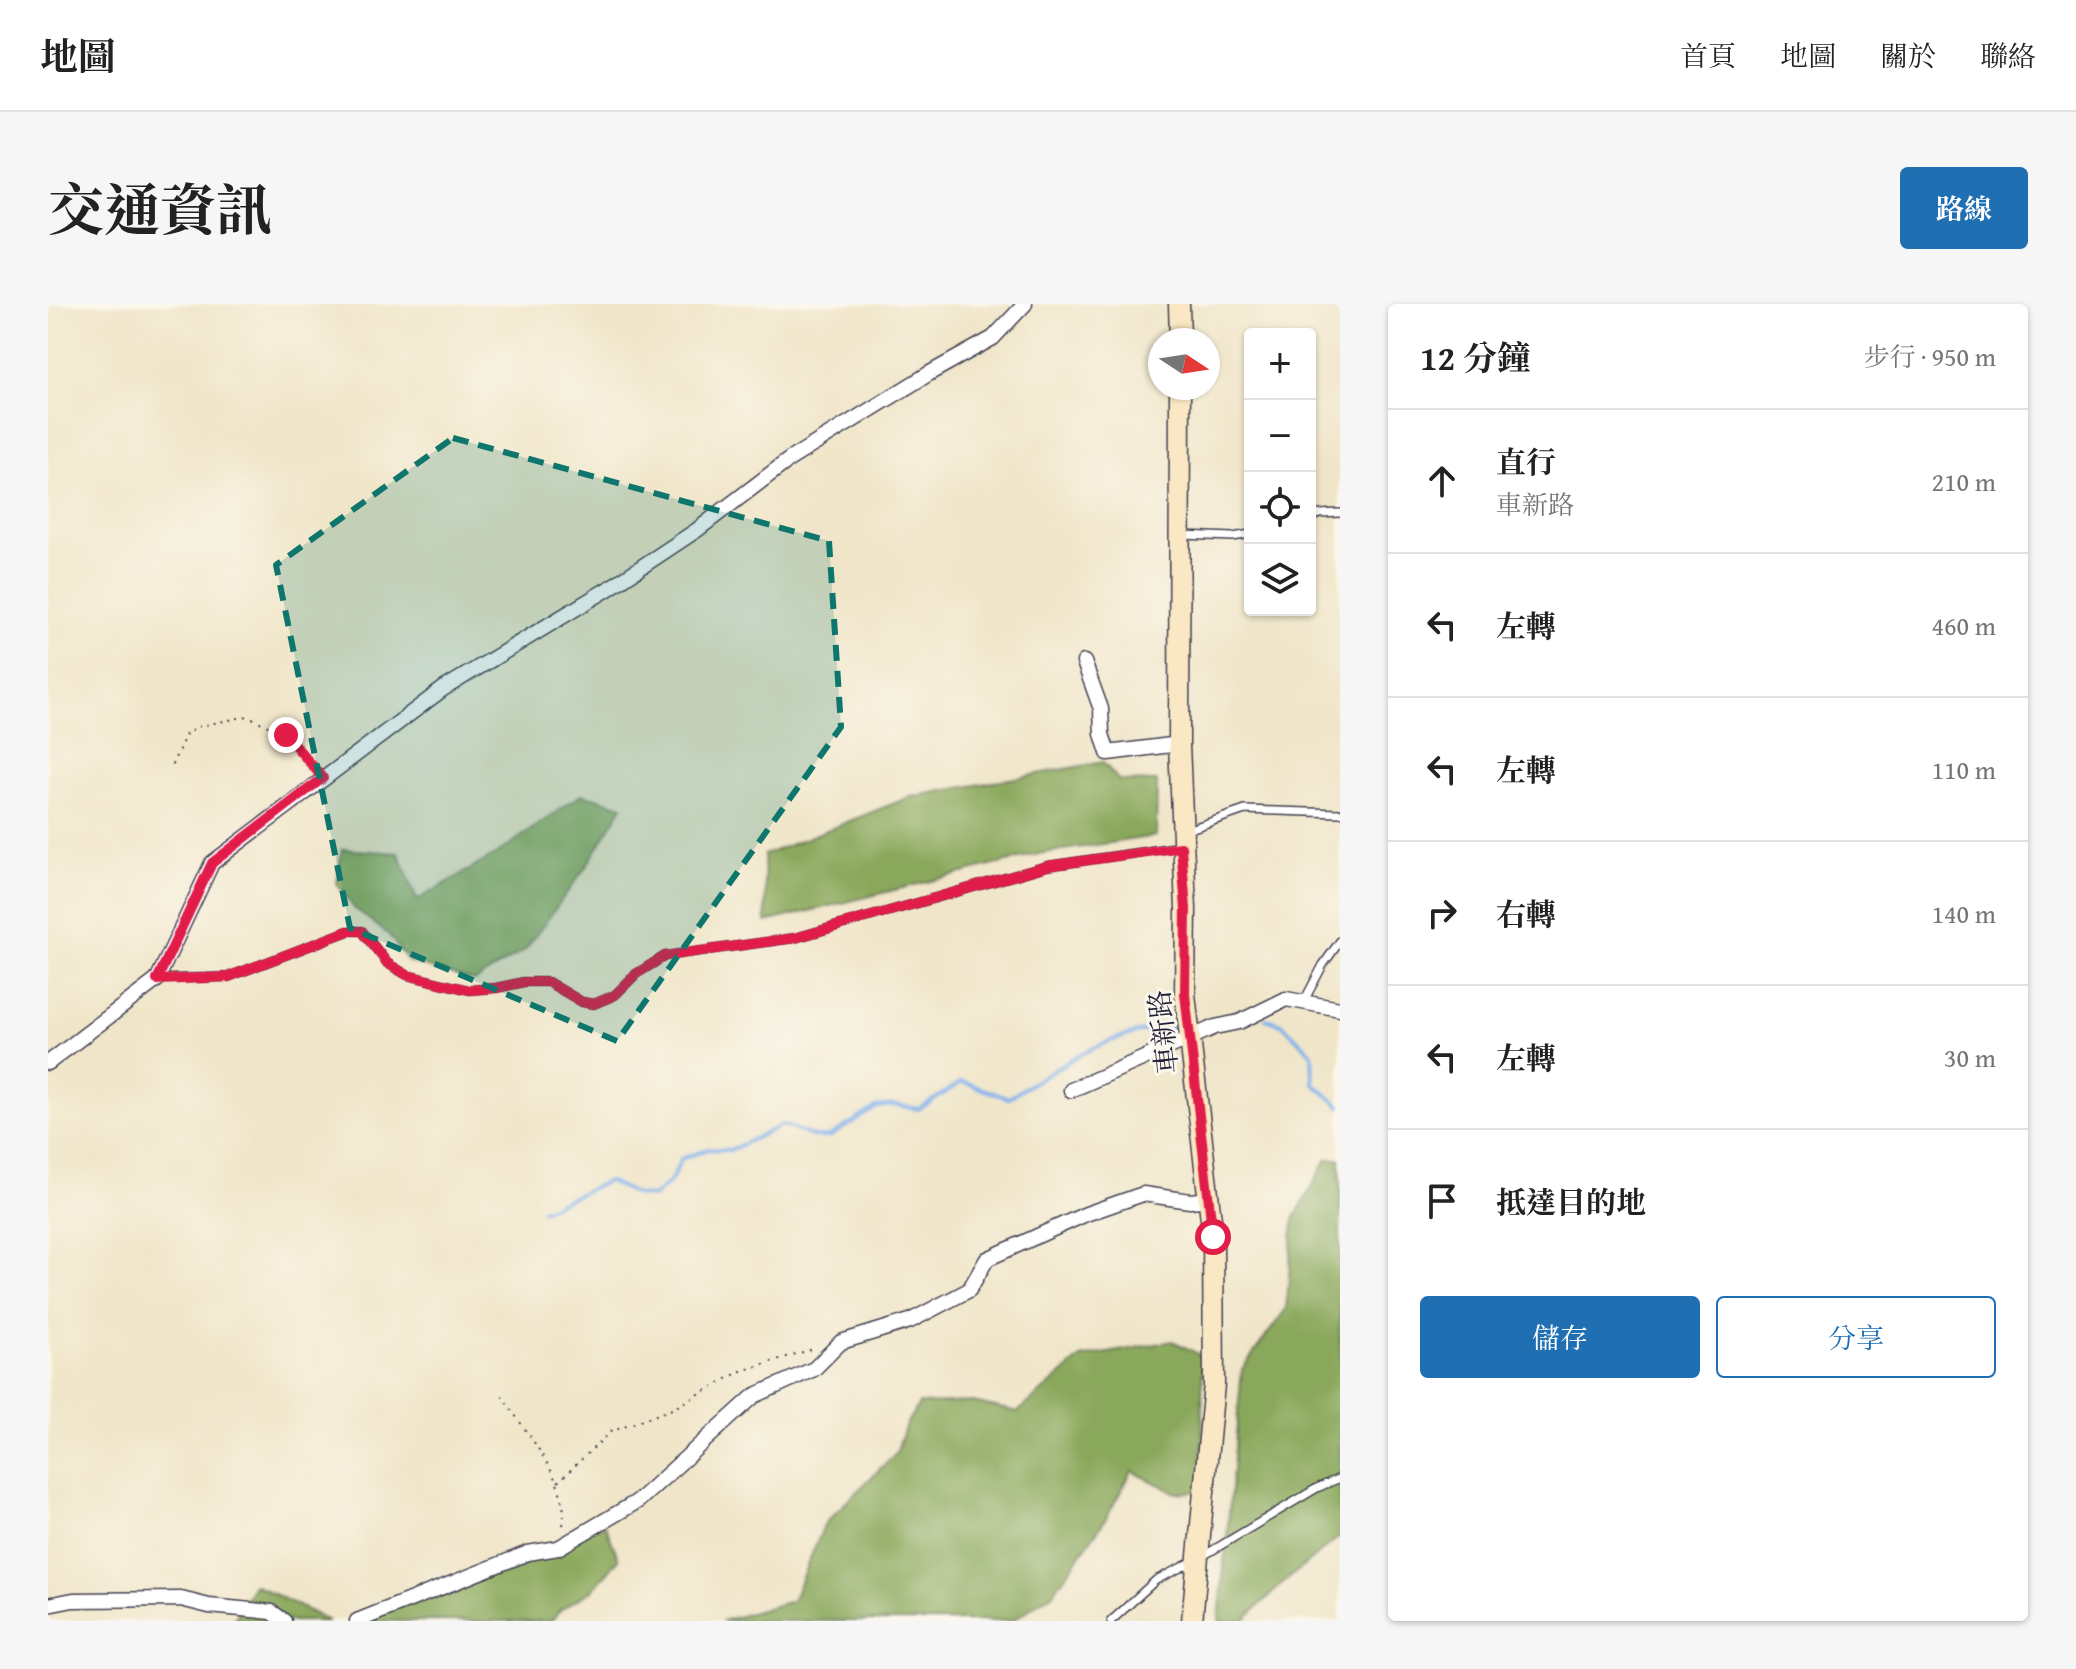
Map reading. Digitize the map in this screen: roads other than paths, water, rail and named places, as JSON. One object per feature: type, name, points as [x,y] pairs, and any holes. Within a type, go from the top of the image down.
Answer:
[{"type":"street","points":[[48,1063],[157,980],[212,863],[443,689],[608,589],[697,530],[790,459],[993,338],[1025,304]]},
{"type":"street","points":[[1179,304],[1180,328]]},
{"type":"street","name":"車新路","points":[[1180,400],[1179,744],[1186,909],[1185,994],[1213,1237],[1214,1384],[1192,1621]]},
{"type":"street","points":[[1084,662],[1101,709],[1102,734],[1108,753],[1179,744]]},
{"type":"street","points":[[1071,1090],[1215,1027],[1239,1022],[1286,999],[1340,1009]]},
{"type":"street","points":[[357,1621],[528,1553],[558,1548],[638,1501],[754,1396],[814,1369],[841,1342],[910,1321],[969,1290],[987,1259],[1086,1214],[1143,1194],[1190,1201],[1210,1199]]},
{"type":"street","points":[[48,1605],[73,1600],[181,1599],[209,1606],[272,1612],[284,1621]]},
{"type":"lane","points":[[1316,516],[1340,513]]},
{"type":"lane","points":[[1181,535],[1244,535]]},
{"type":"lane","points":[[157,980],[228,977],[348,931],[362,931],[387,963],[407,975],[469,990],[524,982],[548,982],[582,1002],[594,1004],[615,995],[636,974],[665,956],[795,938],[1047,866],[1181,847],[1187,830],[1245,810],[1340,813]]},
{"type":"lane","points":[[1304,1002],[1323,965],[1340,941]]},
{"type":"lane","points":[[1111,1621],[1156,1580],[1317,1488],[1340,1478]]},
{"type":"waterway","points":[[1266,1019],[1282,1024],[1312,1054],[1313,1083],[1340,1106]]},
{"type":"waterway","points":[[542,1210],[608,1181],[637,1195],[653,1197],[672,1179],[681,1159],[708,1149],[731,1150],[782,1125],[815,1137],[829,1137],[877,1107],[894,1105],[919,1109],[962,1082],[1009,1098],[1068,1061],[1110,1041],[1155,1029],[1178,1028]]}]
